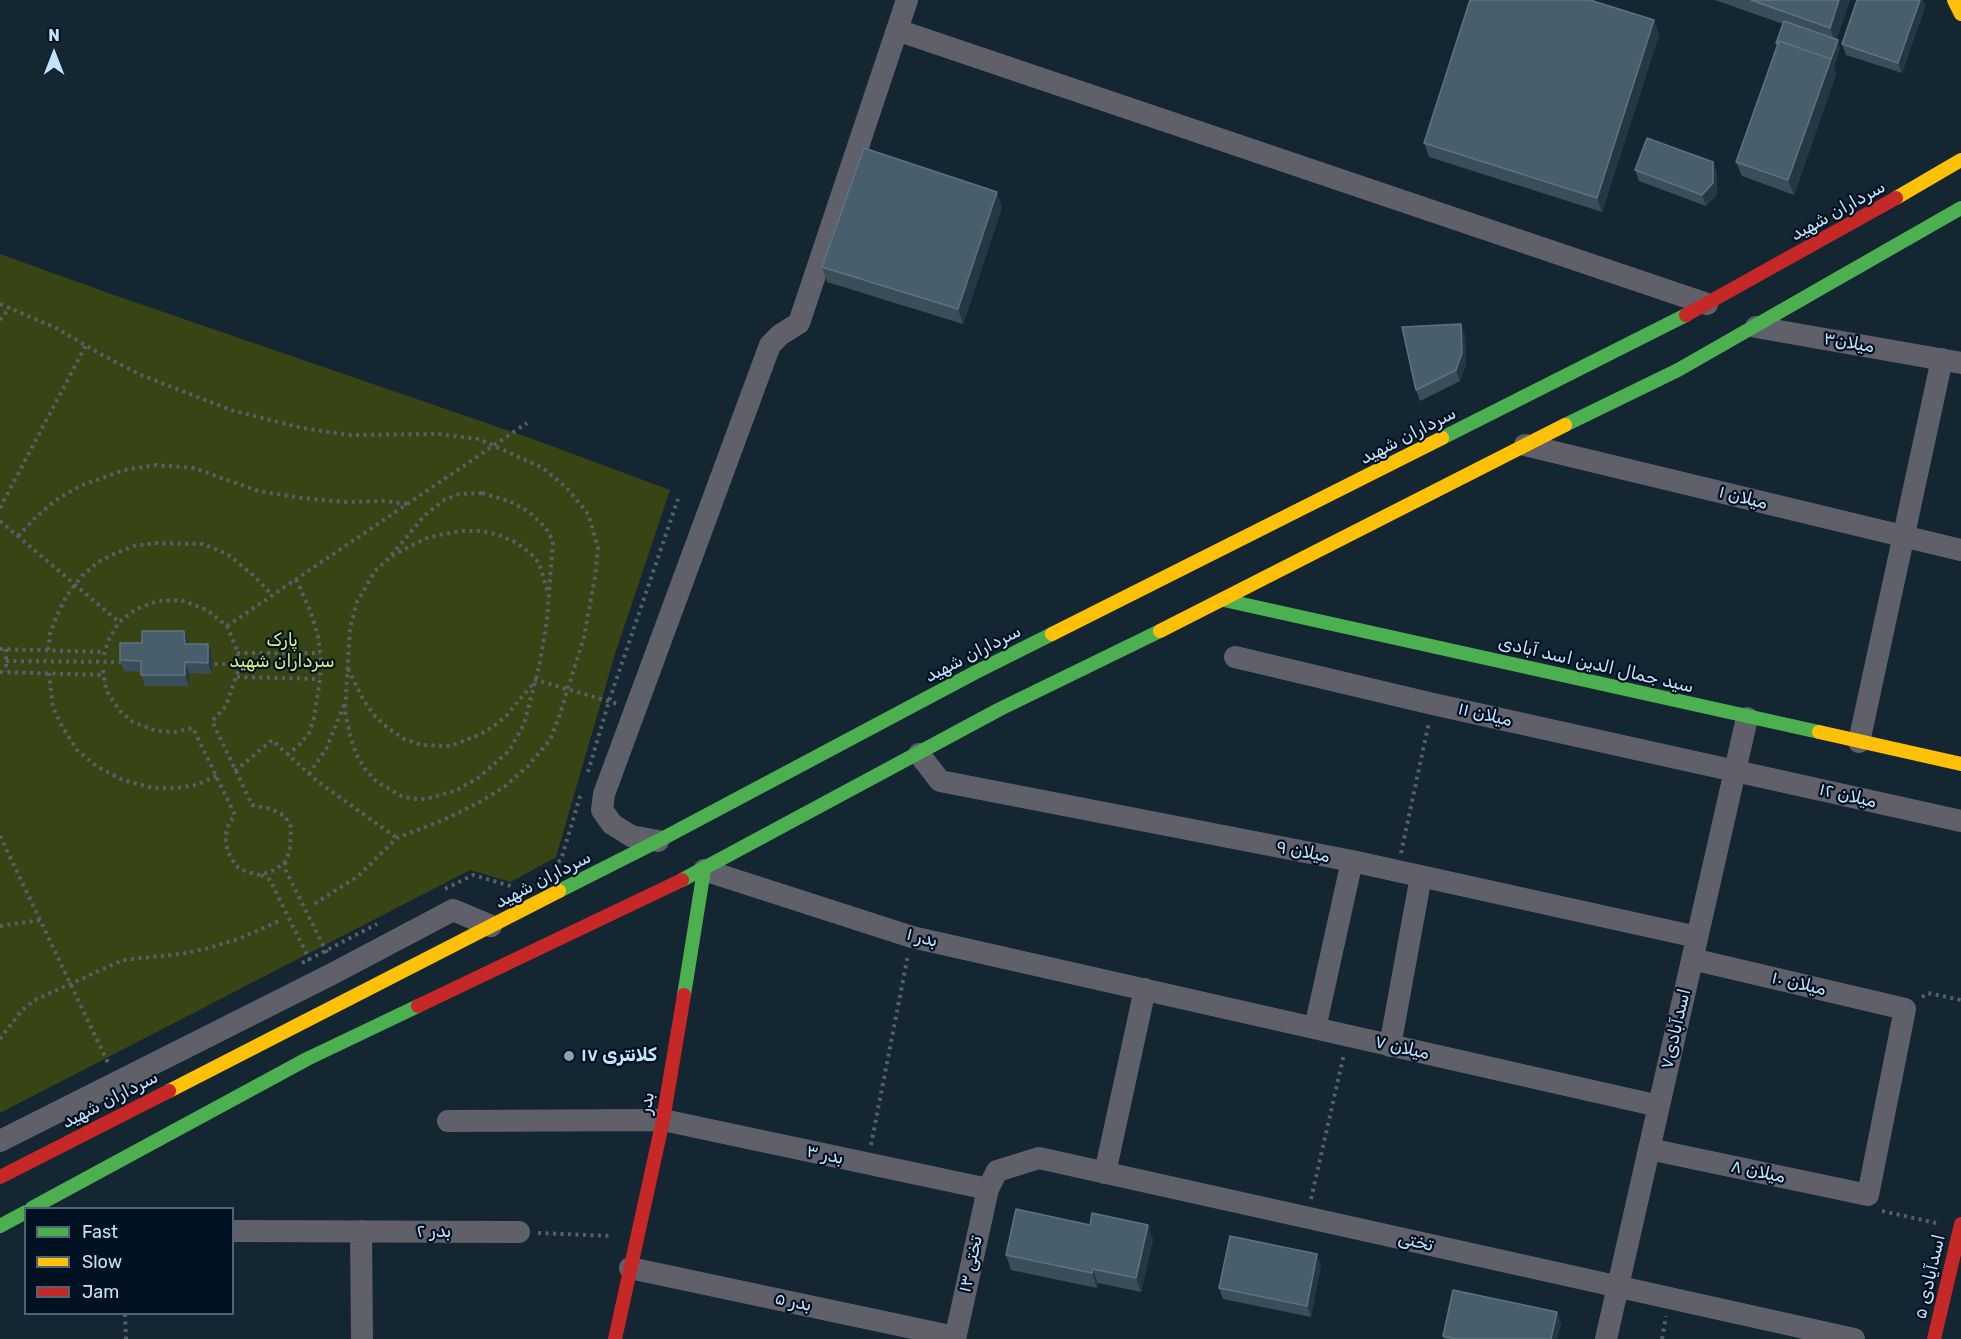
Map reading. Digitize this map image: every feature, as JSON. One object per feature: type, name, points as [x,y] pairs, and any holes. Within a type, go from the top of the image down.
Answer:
[{"type":"street","points":[[658,841],[631,836],[612,824],[602,810],[604,794],[770,345],[780,335],[799,323],[907,0]]},
{"type":"street","points":[[1954,0],[1961,14]]},
{"type":"street","points":[[897,30],[1707,304]]},
{"type":"street","name":"سرداران شهید","points":[[0,1177],[979,676],[1659,336],[1707,304],[1929,180],[1960,153]]},
{"type":"street","points":[[36,1207],[308,1059],[704,870],[919,754],[997,705],[1224,600],[1675,365],[1756,327],[1961,208]]},
{"type":"street","name":"میلان۳","points":[[1756,327],[1952,361]]},
{"type":"street","points":[[1859,742],[1904,537],[1952,361]]},
{"type":"street","name":"میلان ۱","points":[[1525,445],[1961,550]]},
{"type":"street","name":"سید جمال الدین اسد آبادی","points":[[1224,600],[1961,764]]},
{"type":"street","name":"میلان ۱۱","points":[[1235,657],[1433,704],[1735,771]]},
{"type":"street","name":"اسدآبادی۷","points":[[1606,1339],[1748,718]]},
{"type":"street","name":"میلان ۹","points":[[919,754],[940,782],[1352,861],[1697,937]]},
{"type":"street","name":"میلان ۱۲","points":[[1735,771],[1961,821]]},
{"type":"street","points":[[1315,1028],[1352,861]]},
{"type":"street","name":"بدر ۱","points":[[704,870],[912,937],[1145,989]]},
{"type":"street","name":"بدر","points":[[615,1339],[663,1120],[704,870]]},
{"type":"street","points":[[1389,1046],[1421,876]]},
{"type":"street","points":[[0,1141],[113,1073],[328,976],[453,910],[491,926]]},
{"type":"street","name":"میلان ۱۰","points":[[1692,959],[1905,1009]]},
{"type":"street","points":[[1105,1173],[1145,989]]},
{"type":"street","name":"میلان ۷","points":[[1145,989],[1659,1106]]},
{"type":"street","points":[[1868,1195],[1905,1009]]},
{"type":"street","name":"بدر ۳","points":[[448,1121],[663,1120],[988,1189]]},
{"type":"street","name":"میلان ۸","points":[[1649,1149],[1868,1195]]},
{"type":"street","name":"تختی","points":[[988,1189],[998,1172],[1039,1158],[1854,1339]]},
{"type":"street","name":"تختی ۱۳","points":[[955,1338],[988,1189]]},
{"type":"street","points":[[0,1226],[24,1213]]},
{"type":"street","name":"اسدآیادی ۵","points":[[1934,1339],[1960,1226]]},
{"type":"street","name":"بدر ۲","points":[[234,1231],[519,1232]]},
{"type":"street","points":[[361,1231],[362,1339]]},
{"type":"street","name":"بدر ۵","points":[[630,1268],[955,1338]]},
{"type":"path","points":[[0,304],[56,328],[141,375],[231,410],[302,428],[350,435],[438,434],[479,439],[543,468],[567,488],[588,514],[598,547],[595,577],[584,637],[550,740],[528,766],[503,788],[434,824],[397,838],[357,877],[314,904]]},
{"type":"path","points":[[0,320],[10,307]]},
{"type":"path","points":[[0,508],[86,345]]},
{"type":"path","points":[[227,626],[527,423]]},
{"type":"path","points":[[18,536],[37,516],[80,486],[124,470],[156,465],[194,468],[258,491],[301,498],[407,504]]},
{"type":"path","points":[[482,493],[508,501],[529,512],[546,528],[553,541],[549,597],[536,680],[524,724],[509,751],[478,778],[457,790],[426,799],[412,799],[394,793],[377,782],[365,769],[356,754],[345,712],[350,628],[357,602],[375,571],[425,515],[444,500],[459,494],[482,493]]},
{"type":"path","points":[[585,781],[609,701],[678,499]]},
{"type":"path","points":[[0,520],[119,622]]},
{"type":"path","points":[[389,558],[424,539],[439,535],[461,531],[481,531],[499,535],[517,543],[531,554],[542,571],[549,597]]},
{"type":"path","points":[[48,650],[50,634],[57,615],[67,595],[82,576],[99,562],[134,546],[180,542],[203,544],[227,554],[253,574],[272,595]]},
{"type":"path","points":[[286,755],[309,733],[314,718],[320,679],[318,636],[296,579]]},
{"type":"path","points":[[0,649],[104,653],[119,622],[136,609],[158,602],[182,600],[207,610],[227,626],[238,654],[320,653]]},
{"type":"path","points":[[6,649],[6,672]]},
{"type":"path","points":[[6,661],[133,662]]},
{"type":"path","points":[[205,664],[320,667]]},
{"type":"path","points":[[348,667],[364,701],[375,716],[404,739],[422,745],[450,746],[479,735],[506,716],[536,680]]},
{"type":"path","points":[[238,671],[226,706],[212,721],[252,805],[271,809],[285,816],[291,827],[290,850],[285,862],[275,870],[260,875]]},
{"type":"path","points":[[0,672],[49,674],[104,672],[106,690],[120,711],[133,722],[157,731],[175,732],[193,728],[235,815],[225,837],[228,852],[236,866],[270,880],[309,959],[328,976]]},
{"type":"path","points":[[49,674],[53,708],[63,728],[77,750],[96,766],[123,780],[153,788],[196,785],[217,776]]},
{"type":"path","points":[[237,678],[320,679]]},
{"type":"path","points":[[536,680],[636,708]]},
{"type":"path","points":[[309,774],[326,750],[346,699]]},
{"type":"path","points":[[1397,871],[1433,704]]},
{"type":"path","points":[[235,771],[272,740],[309,774],[397,838]]},
{"type":"path","points":[[551,865],[561,860],[581,792]]},
{"type":"path","points":[[0,836],[113,1073]]},
{"type":"path","points":[[285,862],[286,871],[326,951],[328,976]]},
{"type":"path","points":[[443,890],[473,875],[511,886],[521,881]]},
{"type":"path","points":[[0,926],[40,920]]},
{"type":"path","points":[[0,1039],[22,1010],[36,999],[123,960],[181,954],[209,948],[241,938],[279,921]]},
{"type":"path","points":[[299,965],[383,921]]},
{"type":"path","points":[[867,1164],[912,937]]},
{"type":"path","points":[[1905,1009],[1928,993],[1961,1000]]},
{"type":"path","points":[[1307,1218],[1348,1035]]},
{"type":"path","points":[[113,1073],[117,1059]]},
{"type":"path","points":[[98,1069],[113,1073]]},
{"type":"path","points":[[1868,1195],[1878,1210],[1960,1226]]},
{"type":"path","points":[[519,1232],[636,1237]]},
{"type":"path","points":[[125,1315],[126,1339]]},
{"type":"green space","name":"پارک سرداران شهید","points":[[0,254],[530,438],[670,490],[615,654],[556,857],[511,882],[470,870],[0,1113]]},
{"type":"building","points":[[1470,0],[1590,0],[1654,20],[1597,198],[1424,143]]},
{"type":"building","points":[[1751,0],[1839,0],[1830,28]]},
{"type":"building","points":[[1857,0],[1920,0],[1898,63],[1842,44]]},
{"type":"building","points":[[1784,21],[1838,40],[1830,62],[1831,59],[1779,41],[1778,44],[1776,43]]},
{"type":"building","points":[[1779,41],[1831,59],[1788,180],[1736,162]]},
{"type":"building","points":[[1647,138],[1713,162],[1713,183],[1702,195],[1635,170]]},
{"type":"building","points":[[864,148],[997,192],[958,309],[822,267]]},
{"type":"building","points":[[1461,324],[1462,353],[1456,370],[1416,390],[1402,327]]},
{"type":"building","points":[[142,631],[184,631],[185,644],[208,644],[208,663],[185,662],[185,675],[141,675],[141,661],[120,660],[120,643],[142,643]]},
{"type":"building","points":[[1016,1209],[1090,1225],[1092,1213],[1148,1225],[1136,1278],[1093,1269],[1092,1273],[1006,1255]]},
{"type":"building","points":[[1230,1236],[1317,1254],[1307,1306],[1219,1288]]},
{"type":"building","points":[[1453,1290],[1557,1312],[1551,1339],[1456,1339],[1443,1336]]},
{"type":"traffic: fast","points":[[1565,425],[1678,370],[1961,208]]},
{"type":"traffic: fast","points":[[1442,438],[1686,315]]},
{"type":"traffic: fast","points":[[1224,600],[1819,732]]},
{"type":"traffic: fast","points":[[682,880],[1000,709],[1160,631]]},
{"type":"traffic: fast","points":[[559,891],[1052,634]]},
{"type":"traffic: fast","points":[[684,995],[704,870]]},
{"type":"traffic: fast","points":[[34,1207],[307,1059],[418,1006]]},
{"type":"traffic: fast","points":[[0,1226],[24,1213]]},
{"type":"traffic: slow","points":[[1954,0],[1961,14]]},
{"type":"traffic: slow","points":[[1896,198],[1961,160]]},
{"type":"traffic: slow","points":[[1160,631],[1565,425]]},
{"type":"traffic: slow","points":[[1052,634],[1442,438]]},
{"type":"traffic: slow","points":[[1819,732],[1961,764]]},
{"type":"traffic: slow","points":[[169,1091],[559,891]]},
{"type":"traffic: jam","points":[[1686,315],[1896,198]]},
{"type":"traffic: jam","points":[[418,1006],[682,880]]},
{"type":"traffic: jam","points":[[615,1339],[663,1120],[684,995]]},
{"type":"traffic: jam","points":[[0,1177],[169,1091]]},
{"type":"traffic: jam","points":[[1934,1339],[1961,1224]]},
{"type":"place","name":"کلانتری ۱۷","points":[[569,1056]]}]
